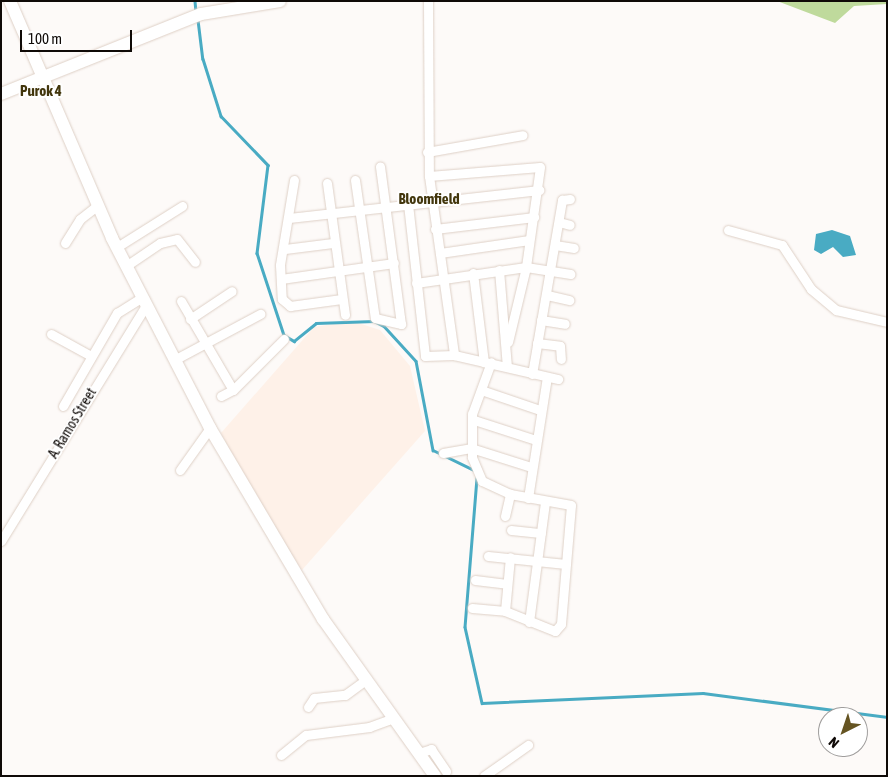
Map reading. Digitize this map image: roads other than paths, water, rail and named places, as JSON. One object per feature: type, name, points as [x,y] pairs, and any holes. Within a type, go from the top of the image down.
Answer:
[{"type":"street","points":[[10,1],[40,78],[117,247],[143,302],[210,428],[285,560],[366,680],[419,753],[441,773]]},
{"type":"street","points":[[1,94],[196,16],[216,5],[280,1]]},
{"type":"street","points":[[428,1],[428,176],[454,355]]},
{"type":"street","points":[[427,152],[522,135]]},
{"type":"street","points":[[428,176],[538,165],[541,170],[526,267],[508,342]]},
{"type":"street","points":[[354,180],[375,318],[401,324],[387,206],[380,166]]},
{"type":"street","points":[[294,180],[284,249],[281,279],[282,299],[290,306],[342,299]]},
{"type":"street","points":[[327,183],[329,214],[345,315]]},
{"type":"street","points":[[289,218],[539,190]]},
{"type":"street","points":[[532,374],[562,200],[570,199]]},
{"type":"street","points":[[408,204],[425,356],[454,355],[558,379]]},
{"type":"street","points":[[65,243],[80,219],[98,205]]},
{"type":"street","points":[[117,247],[182,206]]},
{"type":"street","points":[[435,229],[534,217]]},
{"type":"street","points":[[559,222],[570,224]]},
{"type":"street","points":[[728,230],[782,245],[811,289],[836,310],[887,322]]},
{"type":"street","points":[[126,266],[160,243],[177,238],[195,262]]},
{"type":"street","points":[[440,253],[529,240]]},
{"type":"street","points":[[284,249],[333,243]]},
{"type":"street","points":[[554,245],[574,248]]},
{"type":"street","points":[[281,279],[394,263]]},
{"type":"street","points":[[416,283],[473,273],[526,267],[570,274]]},
{"type":"street","points":[[499,270],[508,342],[507,367]]},
{"type":"street","points":[[472,608],[505,611],[529,622],[560,629],[571,505],[545,502],[510,494],[482,481],[471,448],[474,420],[473,410],[484,390],[488,362],[473,273]]},
{"type":"street","points":[[190,319],[232,291]]},
{"type":"street","points":[[547,294],[569,300]]},
{"type":"street","points":[[181,301],[233,390]]},
{"type":"street","points":[[63,406],[117,313],[143,302]]},
{"type":"street","name":"A. Ramos Street","points":[[1,541],[143,302]]},
{"type":"street","points":[[174,360],[260,314]]},
{"type":"street","points":[[541,320],[565,324]]},
{"type":"street","points":[[51,334],[91,356]]},
{"type":"street","points":[[221,396],[233,390],[284,339]]},
{"type":"street","points":[[536,343],[560,346],[561,359]]},
{"type":"street","points":[[528,498],[531,467],[547,377]]},
{"type":"street","points":[[484,390],[540,410]]},
{"type":"street","points":[[474,420],[536,440]]},
{"type":"street","points":[[180,470],[210,428]]},
{"type":"street","points":[[443,453],[471,448],[531,467]]},
{"type":"street","points":[[505,516],[510,494]]},
{"type":"street","points":[[529,622],[545,502]]},
{"type":"street","points":[[511,530],[541,533]]},
{"type":"street","points":[[488,556],[566,564]]},
{"type":"street","points":[[505,611],[510,558]]},
{"type":"street","points":[[475,580],[507,584]]},
{"type":"street","points":[[308,707],[314,698],[346,695],[366,680]]},
{"type":"street","points":[[281,755],[306,735],[368,727],[394,718]]},
{"type":"street","points":[[484,776],[528,744]]},
{"type":"water","points":[[832,230],[850,236],[856,255],[843,257],[833,247],[821,254],[814,250],[816,234]]},
{"type":"waterway","points":[[195,1],[196,12]]},
{"type":"waterway","points":[[198,20],[203,59],[221,116],[268,165],[257,253],[284,335],[294,341],[316,323],[374,321],[384,326],[416,361],[433,450],[474,470]]},
{"type":"waterway","points":[[477,478],[465,627],[482,703],[703,693],[887,717]]},
{"type":"district","name":"Purok 4","points":[[41,91]]},
{"type":"district","name":"Bloomfield","points":[[429,199]]}]
